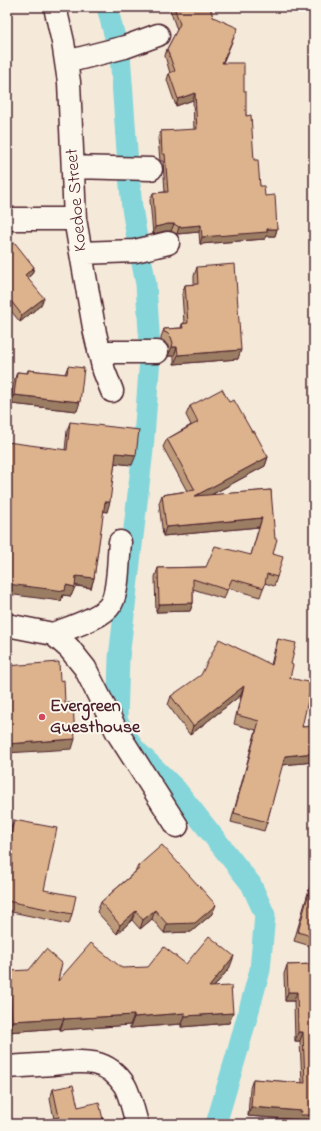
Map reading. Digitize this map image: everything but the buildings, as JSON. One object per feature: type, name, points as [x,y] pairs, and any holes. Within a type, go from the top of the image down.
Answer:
[{"type":"street","name":"Koedoe Street","points":[[55,7],[63,42],[68,82],[75,219],[94,333],[104,371],[112,391]]},
{"type":"street","points":[[66,62],[125,47],[158,35]]},
{"type":"street","points":[[73,167],[151,169]]},
{"type":"street","points":[[7,219],[75,219]]},
{"type":"street","points":[[81,253],[135,250],[168,243]]},
{"type":"street","points":[[99,352],[157,352]]},
{"type":"street","points":[[7,626],[53,634],[101,614],[110,605],[116,588],[120,542]]},
{"type":"street","points":[[53,634],[69,648],[85,668],[117,732],[177,826]]},
{"type":"street","points":[[7,1068],[85,1061],[102,1065],[114,1072],[126,1088],[137,1124]]},
{"type":"waterway","points":[[107,7],[117,45]]},
{"type":"waterway","points":[[120,54],[128,165]]},
{"type":"waterway","points":[[129,175],[132,208],[138,244]]},
{"type":"waterway","points":[[140,253],[146,284],[150,347]]},
{"type":"waterway","points":[[150,358],[143,450],[119,658],[117,720],[134,748],[176,789],[251,884],[265,915],[260,970],[216,1124]]},
{"type":"place","name":"Evergreen Guesthouse","points":[[42,717]]}]
